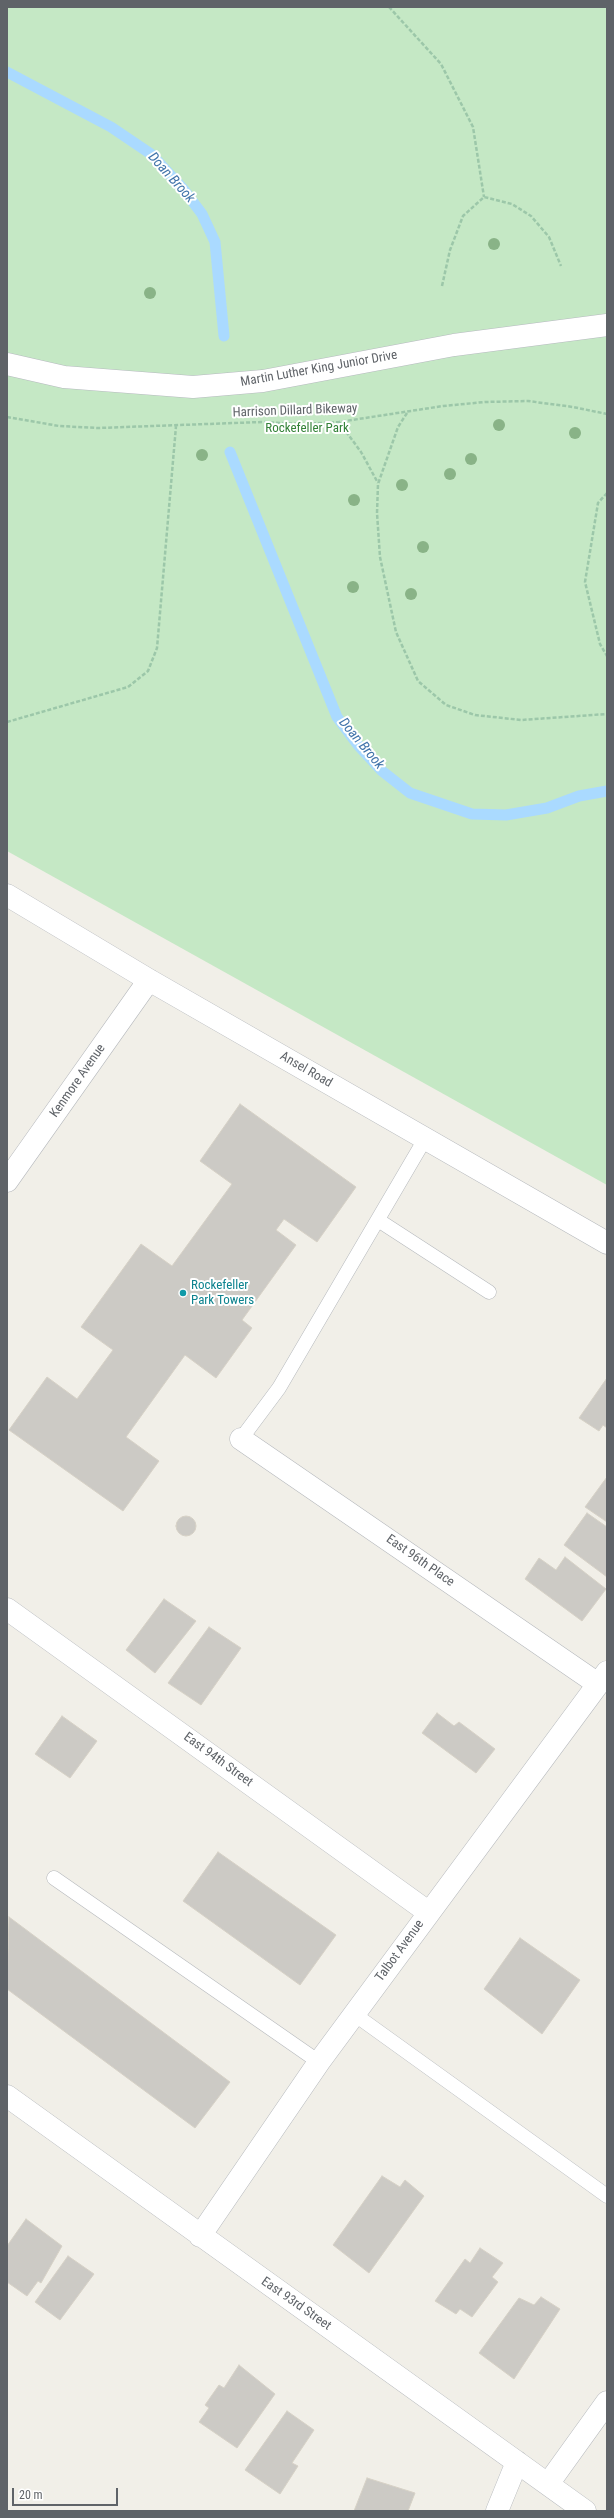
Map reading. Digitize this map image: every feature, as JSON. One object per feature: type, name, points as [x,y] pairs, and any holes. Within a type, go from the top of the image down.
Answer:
[{"type":"street","name":"Martin Luther King Junior Drive","points":[[7,364],[64,377],[193,387],[263,381],[454,345],[607,325]]},
{"type":"street","name":"Ansel Road","points":[[9,899],[607,1243]]},
{"type":"street","name":"Kenmore Avenue","points":[[7,1181],[149,980]]},
{"type":"street","name":"East 96th Place","points":[[241,1439],[603,1678]]},
{"type":"street","name":"East 94th Street","points":[[7,1609],[428,1912]]},
{"type":"street","name":"Talbot Avenue","points":[[200,2236],[319,2062],[428,1912],[603,1678]]},
{"type":"street","name":"East 93rd Street","points":[[7,2096],[585,2511]]},
{"type":"street","points":[[548,2484],[607,2402]]},
{"type":"street","points":[[497,2511],[517,2462]]},
{"type":"lane","points":[[241,1439],[279,1388],[360,1247],[378,1220],[425,1139]]},
{"type":"lane","points":[[378,1220],[489,1292]]},
{"type":"lane","points":[[54,1878],[319,2062]]},
{"type":"lane","points":[[354,2014],[607,2196]]},
{"type":"path","points":[[389,7],[400,22],[441,64],[473,126],[484,197]]},
{"type":"path","points":[[484,197],[512,204],[531,216],[550,237],[562,266]]},
{"type":"path","points":[[442,286],[450,250],[463,216],[484,197]]},
{"type":"path","name":"Harrison Dillard Bikeway","points":[[7,417],[59,426],[98,428],[262,422],[339,422],[485,402],[528,401],[573,407],[607,414]]},
{"type":"path","points":[[407,412],[398,427],[378,484],[380,557],[396,632],[418,681],[435,698],[460,710],[498,718],[562,718],[607,714]]},
{"type":"path","points":[[339,422],[361,452],[378,484]]},
{"type":"path","points":[[7,722],[128,687],[148,671],[157,648],[176,426]]},
{"type":"path","points":[[607,493],[598,503],[585,582],[600,644],[607,656]]},
{"type":"green space","name":"Rockefeller Park","points":[[7,7],[607,7],[607,1185],[7,851]]},
{"type":"building","name":"Rockefeller Park Towers","points":[[240,1104],[356,1187],[317,1242],[284,1219],[276,1230],[296,1245],[242,1320],[252,1328],[216,1378],[185,1355],[126,1437],[159,1461],[123,1511],[9,1430],[47,1377],[77,1399],[113,1350],[81,1327],[141,1244],[172,1266],[232,1184],[200,1161]]},
{"type":"building","points":[[607,1378],[607,1428],[603,1425],[599,1431],[579,1418]]},
{"type":"building","points":[[607,1477],[607,1522],[585,1507]]},
{"type":"building","points":[[587,1513],[607,1527],[607,1577],[564,1545]]},
{"type":"building","points":[[186,1516],[193,1519],[196,1526],[193,1533],[186,1536],[179,1533],[176,1526],[179,1519]]},
{"type":"building","points":[[565,1557],[606,1589],[582,1621],[525,1579],[539,1558],[556,1570]]},
{"type":"building","points":[[164,1599],[196,1621],[155,1673],[126,1650]]},
{"type":"building","points":[[209,1627],[241,1648],[201,1705],[168,1683]]},
{"type":"building","points":[[437,1713],[454,1726],[459,1722],[495,1749],[476,1773],[422,1733]]},
{"type":"building","points":[[62,1716],[97,1741],[70,1778],[35,1754]]},
{"type":"building","points":[[218,1852],[336,1935],[300,1985],[183,1901]]},
{"type":"building","points":[[9,1917],[230,2082],[195,2128],[7,1989]]},
{"type":"building","points":[[520,1938],[580,1980],[542,2034],[484,1989]]},
{"type":"building","points":[[382,2176],[400,2187],[405,2180],[424,2196],[369,2273],[333,2245]]},
{"type":"building","points":[[26,2219],[62,2246],[41,2283],[38,2281],[27,2296],[7,2282],[7,2246]]},
{"type":"building","points":[[480,2248],[503,2263],[492,2277],[498,2282],[472,2317],[460,2309],[456,2314],[435,2301],[465,2259],[470,2263]]},
{"type":"building","points":[[68,2256],[94,2274],[60,2320],[35,2302]]},
{"type":"building","points":[[541,2297],[560,2309],[514,2379],[479,2353],[519,2298],[534,2305]]},
{"type":"building","points":[[239,2365],[275,2394],[237,2448],[199,2422],[209,2408],[205,2405],[219,2385],[224,2388]]},
{"type":"building","points":[[287,2411],[314,2430],[292,2463],[298,2466],[280,2494],[245,2470]]},
{"type":"building","points":[[367,2478],[415,2493],[408,2511],[354,2511]]},
{"type":"waterway","name":"Doan Brook","points":[[7,72],[111,127],[151,154],[184,190],[202,214],[215,242],[224,336]]},
{"type":"waterway","name":"Doan Brook","points":[[230,452],[337,717],[358,745],[382,771],[410,793],[472,814],[506,815],[547,808],[579,796],[607,791]]},
{"type":"place","name":"Rockefeller Park Towers","points":[[183,1293]]}]
